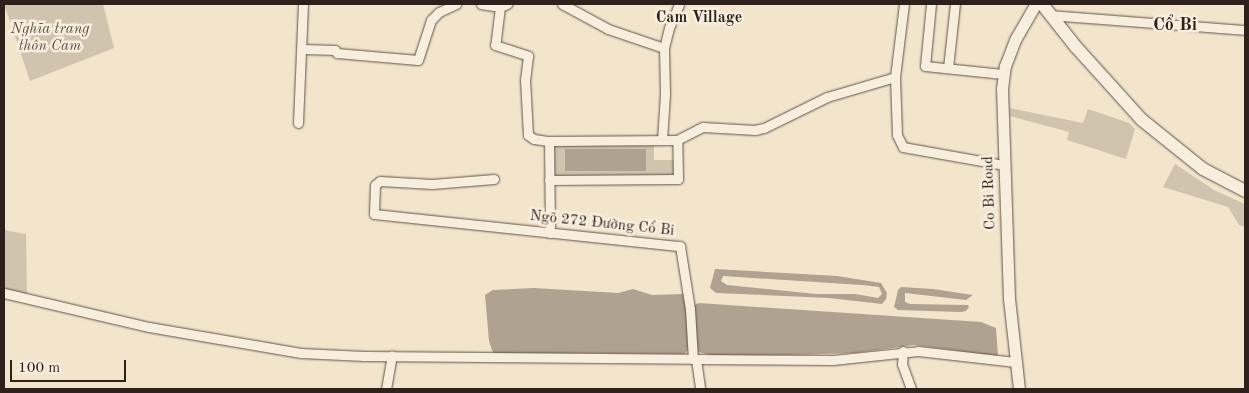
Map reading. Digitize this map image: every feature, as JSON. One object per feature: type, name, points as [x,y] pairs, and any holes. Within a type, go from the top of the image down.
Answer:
[{"type":"main road","points":[[1042,4],[1083,55],[1142,120],[1203,169],[1245,191]]},
{"type":"street","points":[[298,124],[303,49],[303,4]]},
{"type":"street","points":[[303,49],[335,50],[337,53],[418,60],[432,20],[439,12],[456,4]]},
{"type":"street","points":[[481,4],[503,5],[495,45],[528,56],[525,79],[528,135],[534,139],[549,141],[677,140],[703,127],[755,130],[764,128],[828,97],[895,77]]},
{"type":"street","points":[[562,4],[608,29],[664,48]]},
{"type":"street","points":[[662,140],[665,93],[664,48],[669,28],[679,4]]},
{"type":"street","points":[[904,4],[895,77],[898,135],[903,147],[1004,166]]},
{"type":"street","points":[[931,4],[925,66],[1003,74]]},
{"type":"street","points":[[948,68],[955,4]]},
{"type":"street","name":"Co Bi Road","points":[[1019,389],[1009,299],[1003,74],[1019,30],[1036,4]]},
{"type":"street","points":[[1050,15],[1245,30]]},
{"type":"street","points":[[550,180],[678,178],[677,140]]},
{"type":"street","points":[[549,141],[550,233]]},
{"type":"street","name":"Ngõ 272 Đường Cổ Bi","points":[[494,179],[480,178],[432,184],[382,180],[376,184],[374,214],[680,246],[690,309],[695,359]]},
{"type":"street","points":[[4,293],[216,340],[301,353],[392,356],[833,360],[903,351],[931,351],[1015,362]]},
{"type":"street","points":[[903,351],[902,364],[911,389]]},
{"type":"street","points":[[386,389],[392,356]]},
{"type":"street","points":[[695,359],[700,389]]},
{"type":"green space","name":"Nghĩa trang thôn Cam","points":[[4,4],[103,4],[114,48],[30,81]]},
{"type":"green space","points":[[1010,108],[1083,123],[1088,109],[1129,123],[1135,129],[1126,159],[1067,140],[1069,132],[1010,116]]},
{"type":"green space","points":[[654,140],[654,160],[677,160],[678,179],[549,180],[549,141]]},
{"type":"green space","points":[[1175,164],[1214,190],[1245,204],[1245,227],[1239,225],[1228,207],[1163,187]]},
{"type":"green space","points":[[4,230],[26,234],[27,294],[4,290]]},
{"type":"shaded area","points":[[565,149],[646,149],[646,171],[565,171]]},
{"type":"shaded area","points":[[715,269],[837,276],[881,283],[887,293],[886,299],[882,304],[829,298],[716,293],[710,288]],"holes":[[[723,276],[879,287],[882,294],[878,298],[855,294],[816,294],[727,285],[721,281]]]},
{"type":"shaded area","points":[[901,287],[933,289],[973,295],[966,300],[905,293],[905,302],[910,304],[968,305],[969,307],[966,311],[961,312],[898,310],[894,307],[898,290]]},
{"type":"shaded area","points":[[534,288],[618,293],[633,289],[652,295],[684,294],[687,303],[688,350],[684,354],[493,353],[489,341],[485,295],[493,290]]},
{"type":"shaded area","points":[[699,303],[981,322],[996,328],[998,356],[914,345],[855,353],[720,357],[698,352],[694,305]]},
{"type":"district","name":"Cam Village","points":[[699,18]]},
{"type":"district","name":"Cổ Bi","points":[[1175,25]]}]
